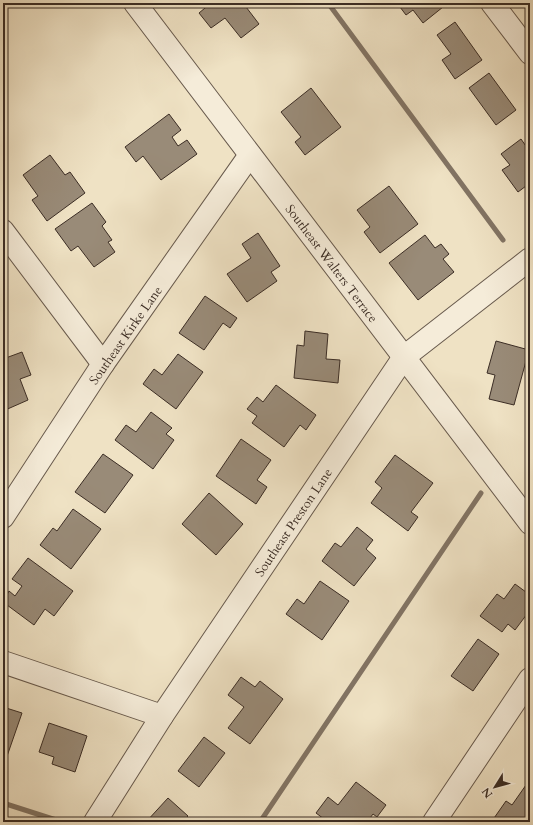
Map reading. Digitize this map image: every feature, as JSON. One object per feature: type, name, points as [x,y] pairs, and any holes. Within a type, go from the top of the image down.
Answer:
[{"type":"street","name":"Southeast Walters Terrace","points":[[135,3],[530,523]]},
{"type":"street","points":[[492,3],[530,53]]},
{"type":"street","name":"Southeast Kirke Lane","points":[[3,517],[104,364],[250,155]]},
{"type":"street","points":[[3,231],[104,364]]},
{"type":"street","name":"Southeast Preston Lane","points":[[95,822],[162,716],[404,357],[530,259]]},
{"type":"street","points":[[3,662],[162,716]]},
{"type":"street","points":[[434,822],[530,679]]},
{"type":"building","points":[[211,3],[243,3],[259,24],[241,38],[225,18],[211,28],[199,13]]},
{"type":"building","points":[[397,3],[440,3],[443,7],[423,23],[413,10],[406,15]]},
{"type":"building","points":[[455,22],[482,60],[455,79],[442,60],[451,54],[437,35]]},
{"type":"building","points":[[489,73],[516,110],[496,125],[469,88]]},
{"type":"building","points":[[311,88],[341,127],[305,155],[295,142],[301,137],[281,112]]},
{"type":"building","points":[[169,114],[181,130],[172,137],[178,146],[187,140],[197,154],[161,180],[143,156],[136,162],[125,147]]},
{"type":"building","points":[[521,139],[530,152],[530,191],[526,186],[518,192],[502,170],[510,165],[501,154]]},
{"type":"building","points":[[50,155],[65,175],[70,172],[85,193],[47,221],[32,200],[38,196],[23,175]]},
{"type":"building","points":[[389,186],[418,224],[380,253],[364,232],[370,227],[357,210]]},
{"type":"building","points":[[92,203],[106,222],[102,226],[112,240],[108,242],[115,252],[94,267],[78,246],[71,251],[55,229]]},
{"type":"building","points":[[258,233],[280,266],[271,272],[277,281],[247,302],[227,274],[251,258],[242,244]]},
{"type":"building","points":[[425,235],[435,248],[441,244],[449,254],[443,259],[454,272],[418,300],[389,263]]},
{"type":"building","points":[[205,296],[237,318],[230,328],[223,323],[204,350],[179,333]]},
{"type":"building","points":[[305,331],[328,334],[326,359],[340,360],[338,383],[294,378],[297,345],[304,346]]},
{"type":"building","points":[[496,341],[529,350],[514,405],[489,399],[495,375],[487,373]]},
{"type":"building","points":[[22,352],[31,375],[20,379],[28,400],[3,411],[3,359]]},
{"type":"building","points":[[178,354],[203,372],[176,409],[143,384],[154,369],[162,375]]},
{"type":"building","points":[[276,385],[316,415],[306,430],[300,425],[284,447],[252,423],[257,416],[247,409],[257,397],[263,402]]},
{"type":"building","points":[[151,412],[172,428],[166,434],[174,440],[153,469],[115,440],[126,425],[136,432]]},
{"type":"building","points":[[241,439],[271,460],[257,480],[267,487],[256,504],[216,476]]},
{"type":"building","points":[[103,454],[133,475],[105,513],[75,492]]},
{"type":"building","points":[[395,455],[433,483],[411,512],[418,517],[408,531],[371,503],[382,488],[375,482]]},
{"type":"building","points":[[209,493],[243,524],[216,555],[182,524]]},
{"type":"building","points":[[73,509],[101,529],[71,569],[40,545],[53,528],[57,531]]},
{"type":"building","points":[[357,527],[373,540],[366,549],[376,558],[354,586],[322,561],[335,543],[341,547]]},
{"type":"building","points":[[28,558],[73,591],[54,616],[45,609],[34,625],[3,602],[9,591],[15,596],[22,586],[12,579]]},
{"type":"building","points":[[320,581],[349,601],[322,640],[286,614],[297,599],[304,604]]},
{"type":"building","points":[[515,584],[530,595],[530,610],[515,630],[508,624],[502,632],[480,616],[497,594],[504,599]]},
{"type":"building","points":[[478,639],[499,654],[473,691],[451,676]]},
{"type":"building","points":[[241,677],[255,687],[260,681],[283,699],[250,744],[228,728],[244,707],[228,695]]},
{"type":"building","points":[[3,707],[22,713],[5,762],[3,762]]},
{"type":"building","points":[[49,723],[87,736],[75,772],[52,764],[54,757],[39,752]]},
{"type":"building","points":[[204,737],[225,753],[199,787],[178,771]]},
{"type":"building","points":[[356,782],[386,805],[377,817],[373,814],[367,822],[328,822],[316,813],[328,797],[338,805]]},
{"type":"building","points":[[526,785],[530,787],[530,822],[492,821],[506,801],[512,805]]},
{"type":"building","points":[[168,798],[188,816],[182,822],[146,822]]},
{"type":"waterway","points":[[328,3],[503,240]]},
{"type":"waterway","points":[[260,822],[481,493]]},
{"type":"waterway","points":[[3,803],[56,820]]}]
